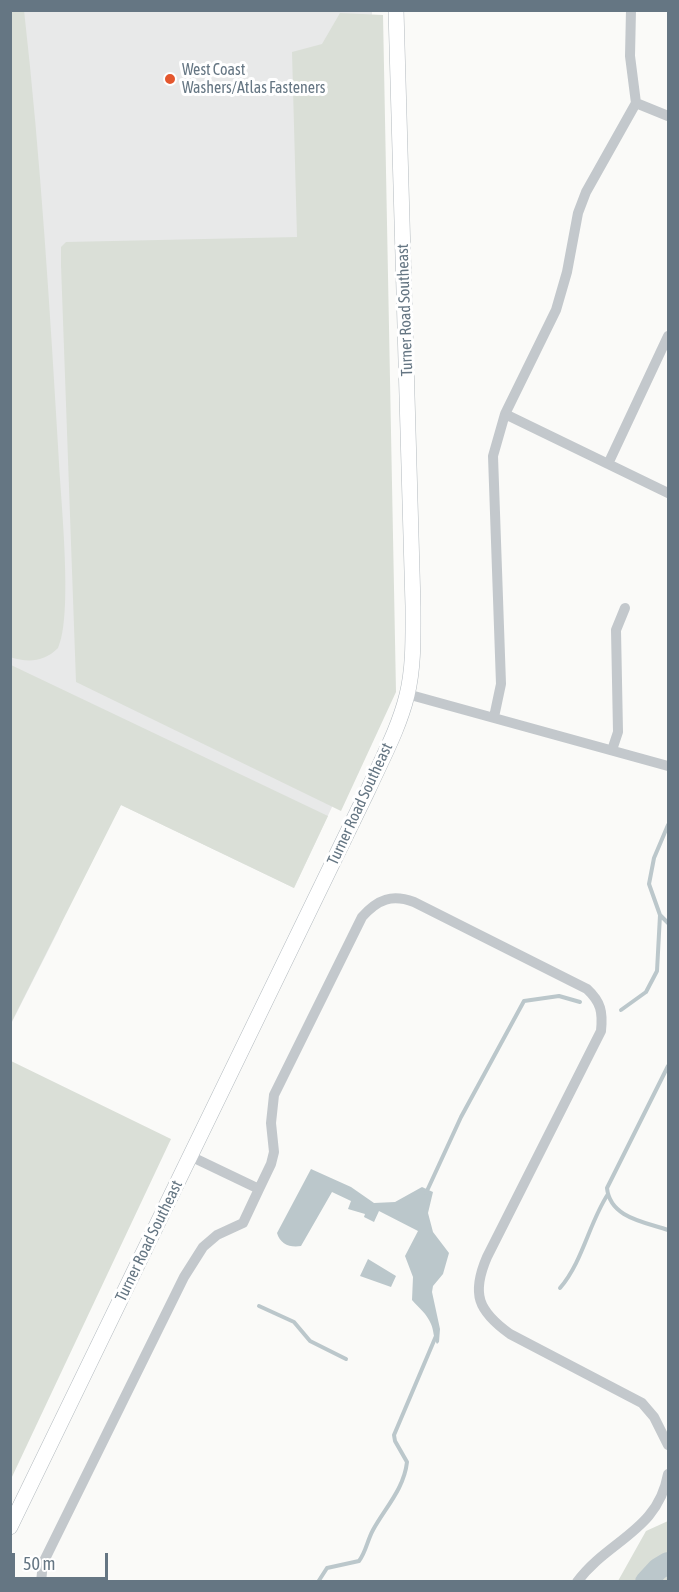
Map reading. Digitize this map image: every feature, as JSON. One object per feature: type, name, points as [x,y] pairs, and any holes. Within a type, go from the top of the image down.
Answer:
[{"type":"main road","name":"Turner Road Southeast","points":[[10,1527],[368,790],[400,717],[407,694],[412,664],[413,606],[396,10]]},
{"type":"street","points":[[494,717],[501,684],[493,456],[505,414],[556,310],[567,272],[578,213],[586,192],[636,103],[630,56],[631,10]]},
{"type":"street","points":[[636,103],[669,116]]},
{"type":"street","points":[[608,464],[669,336]]},
{"type":"street","points":[[505,414],[669,493]]},
{"type":"street","points":[[612,750],[618,732],[616,630],[625,608]]},
{"type":"street","points":[[407,694],[669,766]]},
{"type":"street","points":[[40,1581],[43,1563],[184,1277],[203,1247],[217,1235],[243,1223],[271,1164],[274,1152],[271,1123],[274,1095],[362,917],[371,907],[386,898],[399,897],[414,902],[587,989],[597,999],[602,1009],[602,1031],[486,1257],[478,1283],[479,1298],[493,1322],[510,1334],[642,1403],[654,1417],[669,1445]]},
{"type":"street","points":[[190,1156],[259,1189]]},
{"type":"street","points":[[577,1581],[605,1551],[649,1519],[658,1505],[669,1474]]},
{"type":"shaded area","points":[[24,10],[44,237],[64,531],[65,611],[62,633],[58,648],[53,653],[36,660],[10,657],[10,11]]},
{"type":"shaded area","points":[[11,11],[372,11],[377,711],[294,888],[121,805],[77,884],[58,931],[11,1024]]},
{"type":"shaded area","points":[[340,13],[383,15],[396,692],[341,811],[76,682],[61,265],[61,247],[66,242],[297,237],[292,52],[322,44]]},
{"type":"shaded area","points":[[11,665],[328,816],[294,888],[121,805],[11,1023]]},
{"type":"shaded area","points":[[11,1061],[171,1139],[11,1479]]},
{"type":"shaded area","points":[[311,1169],[351,1187],[374,1203],[395,1202],[422,1187],[433,1192],[428,1213],[433,1232],[449,1253],[443,1274],[433,1286],[432,1292],[440,1329],[437,1344],[429,1320],[412,1300],[413,1277],[405,1256],[418,1231],[379,1211],[374,1222],[364,1217],[365,1214],[348,1209],[351,1201],[332,1192],[301,1246],[289,1246],[280,1240],[277,1233]]},
{"type":"shaded area","points":[[368,1259],[396,1276],[391,1287],[360,1276]]},
{"type":"shaded area","points":[[668,1521],[668,1581],[618,1581],[646,1531]]},
{"type":"waterway","points":[[621,1010],[646,992],[657,971],[660,915],[649,884],[654,858],[668,825]]},
{"type":"waterway","points":[[660,915],[668,923]]},
{"type":"waterway","points":[[426,1193],[461,1117],[524,1001],[559,996],[580,1002]]},
{"type":"waterway","points":[[668,1066],[607,1188],[610,1198],[622,1212],[639,1221],[668,1230]]},
{"type":"waterway","points":[[560,1288],[575,1266],[608,1194]]},
{"type":"waterway","points":[[259,1306],[294,1322],[310,1341],[346,1359]]},
{"type":"waterway","points":[[318,1582],[327,1568],[359,1561],[373,1530],[398,1490],[407,1462],[394,1435],[436,1336]]},
{"type":"waterway","points":[[646,1582],[658,1569],[668,1563]]},
{"type":"place","name":"West Coast Washers/Atlas Fasteners","points":[[170,79]]}]
